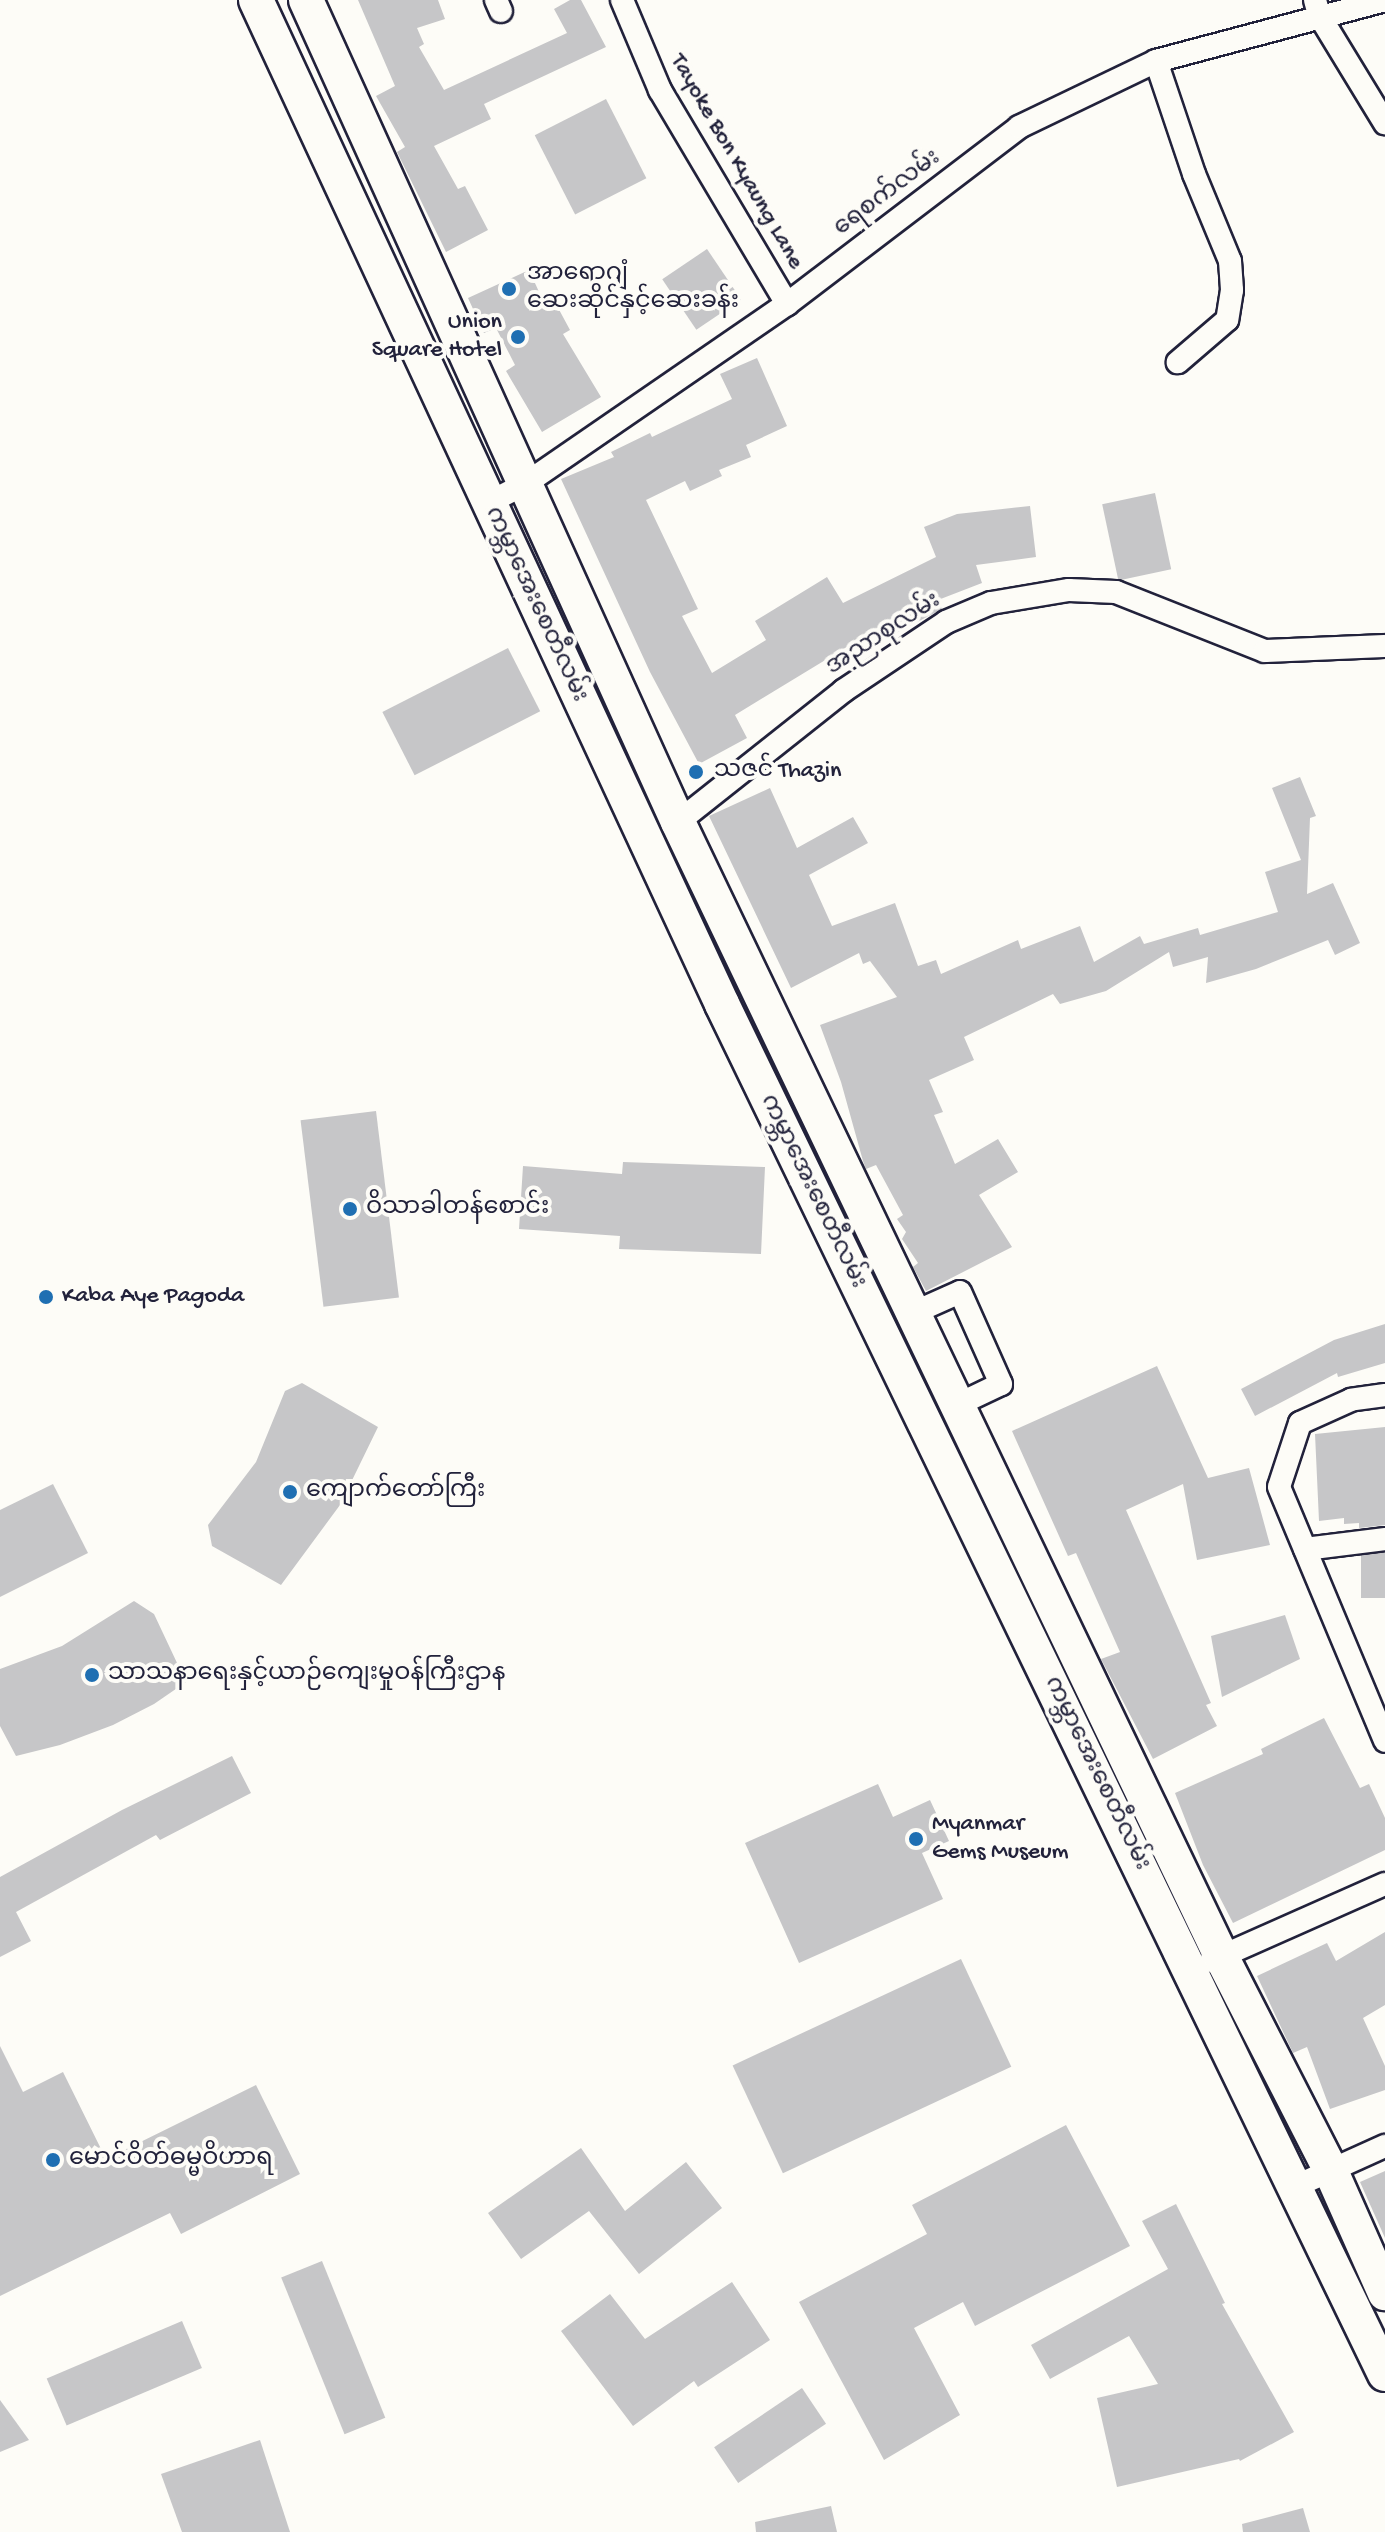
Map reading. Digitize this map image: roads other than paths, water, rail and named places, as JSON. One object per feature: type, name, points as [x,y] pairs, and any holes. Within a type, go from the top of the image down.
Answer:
[{"type":"main road","name":"ကမ္ဘာအေးစေတီလမ်း","points":[[256,0],[488,503],[942,1464],[1207,1963],[1294,2097],[1385,2293]]},
{"type":"main road","name":"ကမ္ဘာအေးစေတီလမ်း","points":[[306,0],[393,186],[678,822],[957,1405],[1207,1963],[1260,2114],[1385,2374]]},
{"type":"main road","points":[[295,83],[336,63]]},
{"type":"main road","points":[[350,204],[393,186]]},
{"type":"main road","points":[[1260,2114],[1294,2097]]},
{"type":"street","name":"Tayoke Bon Kyaung Lane","points":[[622,0],[660,90],[787,304]]},
{"type":"street","name":"ရေစက်လမ်း","points":[[488,503],[525,484],[787,304],[1019,127],[1156,61],[1317,8],[1385,0]]},
{"type":"street","points":[[1317,8],[1385,123]]},
{"type":"street","points":[[1156,61],[1194,174],[1230,261],[1232,290],[1227,320],[1178,362]]},
{"type":"street","name":"အညာစုလမ်း","points":[[678,822],[843,691],[946,622],[991,603],[1069,590],[1116,592],[1265,651],[1385,646]]},
{"type":"street","points":[[913,1313],[960,1292],[1001,1384],[957,1405]]},
{"type":"street","points":[[1385,1395],[1351,1400],[1300,1423],[1279,1487],[1385,1741]]},
{"type":"street","points":[[1305,1549],[1385,1539]]},
{"type":"street","points":[[1207,1963],[1385,1884]]},
{"type":"street","points":[[1294,2187],[1385,2146]]},
{"type":"place","name":"အာရောဂျံ ဆေးဆိုင်နှင့်ဆေးခန်း","points":[[509,289]]},
{"type":"place","name":"Union Square Hotel","points":[[518,337]]},
{"type":"place","name":"သဇင် Thazin","points":[[696,772]]},
{"type":"place","name":"ဝိသာခါတန်စောင်း","points":[[350,1209]]},
{"type":"place","name":"Kaba Aye Pagoda","points":[[46,1297]]},
{"type":"place","name":"ကျောက်တော်ကြီး","points":[[290,1492]]},
{"type":"place","name":"သာသနာရေးနှင့်ယာဉ်ကျေးမှုဝန်ကြီးဌာန","points":[[92,1675]]},
{"type":"place","name":"Myanmar Gems Museum","points":[[916,1839]]},
{"type":"place","name":"မောင်ဝိတ်ဓမ္မဝိဟာရ","points":[[53,2160]]}]
